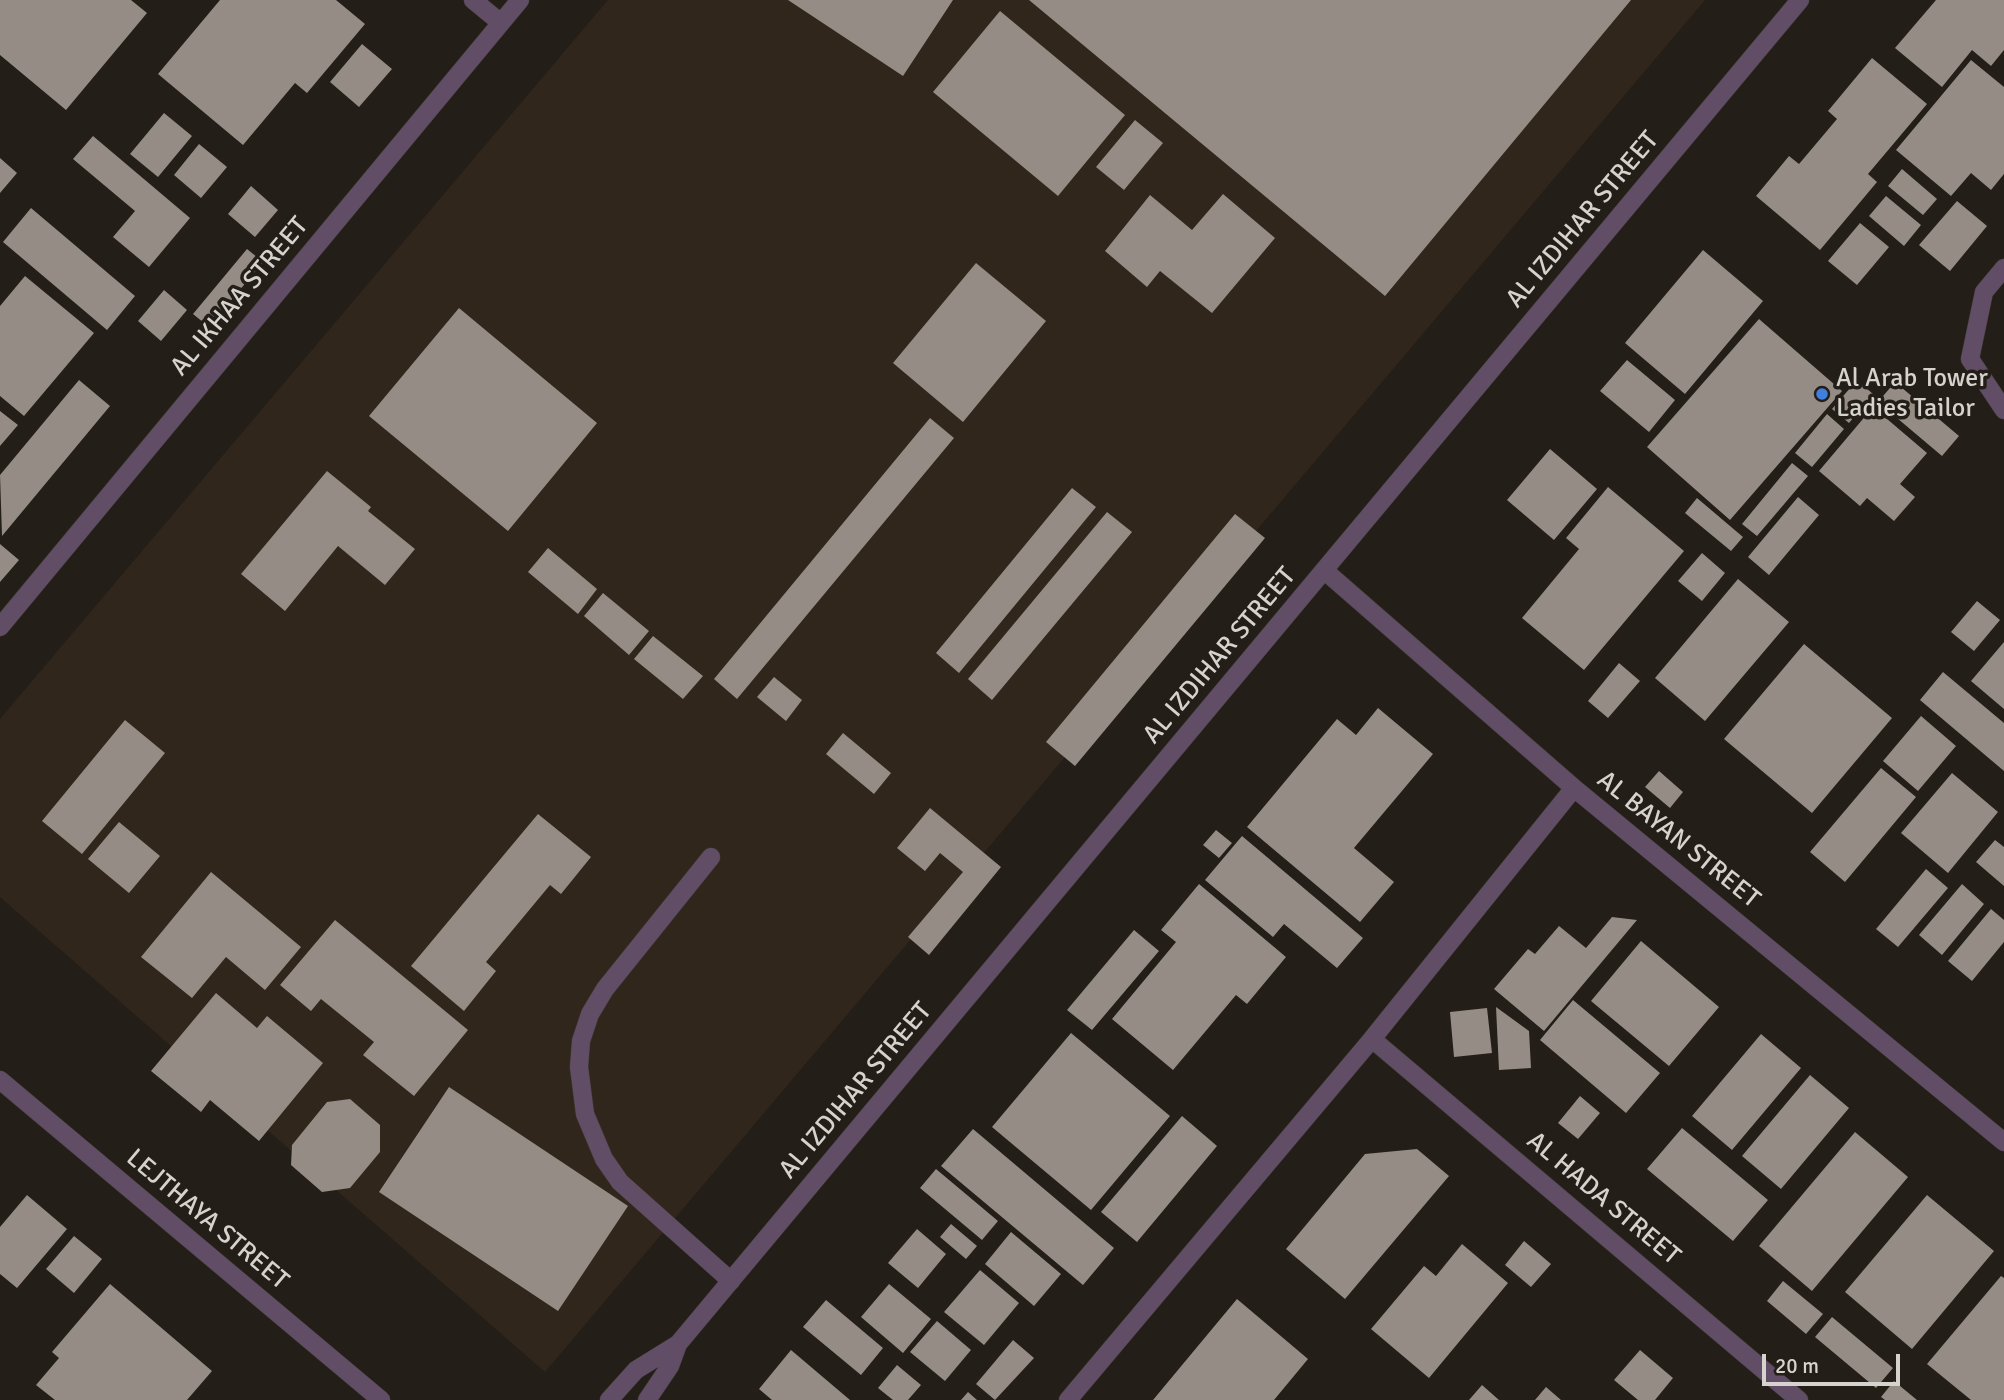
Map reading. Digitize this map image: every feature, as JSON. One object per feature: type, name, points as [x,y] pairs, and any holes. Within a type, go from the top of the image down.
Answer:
[{"type":"street","points":[[473,0],[501,23]]},
{"type":"street","name":"AL IKHAA STREET","points":[[0,627],[520,0]]},
{"type":"street","name":"AL IZDIHAR STREET","points":[[609,1400],[636,1370],[678,1344],[1800,0]]},
{"type":"street","points":[[2004,268],[1984,292],[1970,359],[2004,410]]},
{"type":"street","name":"AL BAYAN STREET","points":[[1325,571],[1574,788],[2004,1142]]},
{"type":"street","points":[[1068,1400],[1372,1039],[1574,788]]},
{"type":"street","points":[[710,857],[604,989],[590,1014],[584,1032],[579,1067],[585,1114],[604,1159],[620,1182],[731,1281]]},
{"type":"street","name":"AL HADA STREET","points":[[1372,1039],[1799,1400]]},
{"type":"street","name":"LEJTHAYA STREET","points":[[0,1080],[381,1400]]},
{"type":"street","name":"AL IZDIHAR STREET","points":[[647,1400],[670,1366],[678,1344]]},
{"type":"shaded area","points":[[608,0],[1705,0],[545,1372],[0,897],[0,719]]},
{"type":"building","points":[[0,0],[131,0],[147,13],[66,110],[0,55]]},
{"type":"building","points":[[220,0],[336,0],[365,24],[307,93],[295,83],[243,145],[158,74]]},
{"type":"building","points":[[788,0],[953,0],[903,76]]},
{"type":"building","points":[[1029,0],[1631,0],[1385,296]]},
{"type":"building","points":[[1936,0],[2004,0],[2004,50],[1991,66],[1972,50],[1942,87],[1895,48]]},
{"type":"building","points":[[1000,11],[1125,115],[1058,196],[933,92]]},
{"type":"building","points":[[362,44],[392,69],[359,107],[330,82]]},
{"type":"building","points":[[1872,58],[1927,104],[1868,174],[1877,182],[1820,250],[1756,196],[1789,156],[1799,164],[1837,119],[1828,111]]},
{"type":"building","points":[[1971,60],[2004,87],[2004,174],[1991,190],[1971,173],[1951,196],[1896,150]]},
{"type":"building","points":[[164,113],[192,136],[158,177],[130,154]]},
{"type":"building","points":[[1135,120],[1163,143],[1124,190],[1096,167]]},
{"type":"building","points":[[93,136],[190,218],[149,267],[113,237],[135,211],[73,159]]},
{"type":"building","points":[[199,144],[227,167],[201,198],[174,175]]},
{"type":"building","points":[[0,158],[17,173],[0,193]]},
{"type":"building","points":[[1902,169],[1937,199],[1923,215],[1888,186]]},
{"type":"building","points":[[251,186],[278,210],[255,237],[228,214]]},
{"type":"building","points":[[1223,194],[1275,238],[1212,313],[1160,271],[1147,287],[1105,251],[1150,195],[1192,230]]},
{"type":"building","points":[[1886,196],[1921,225],[1904,246],[1869,216]]},
{"type":"building","points":[[1957,201],[1987,226],[1950,271],[1919,245]]},
{"type":"building","points":[[31,208],[135,296],[107,330],[3,242]]},
{"type":"building","points":[[1860,223],[1889,247],[1857,285],[1828,261]]},
{"type":"building","points":[[247,249],[263,262],[209,327],[193,314]]},
{"type":"building","points":[[1703,250],[1763,301],[1685,394],[1625,343]]},
{"type":"building","points":[[976,263],[1046,321],[963,422],[893,363]]},
{"type":"building","points":[[25,276],[94,333],[24,416],[0,396],[0,306]]},
{"type":"building","points":[[164,290],[187,310],[161,341],[138,321]]},
{"type":"building","points":[[459,308],[597,423],[508,531],[369,416]]},
{"type":"building","points":[[1759,319],[1842,391],[1730,520],[1647,447]]},
{"type":"building","points":[[1627,360],[1675,400],[1649,432],[1600,391]]},
{"type":"building","points":[[79,380],[110,406],[2,536],[0,475]]},
{"type":"building","points":[[1857,380],[1873,394],[1849,423],[1832,409]]},
{"type":"building","points":[[1895,382],[1959,436],[1942,456],[1878,402]]},
{"type":"building","points":[[1873,407],[1927,453],[1900,484],[1915,497],[1894,521],[1867,498],[1860,506],[1819,471]]},
{"type":"building","points":[[0,411],[18,425],[0,446]]},
{"type":"building","points":[[1827,414],[1844,429],[1812,467],[1795,453]]},
{"type":"building","points":[[930,418],[954,438],[737,699],[714,679]]},
{"type":"building","points":[[1550,449],[1597,489],[1554,540],[1507,500]]},
{"type":"building","points":[[1792,463],[1808,476],[1757,536],[1742,524]]},
{"type":"building","points":[[327,471],[371,507],[368,511],[415,549],[385,585],[338,546],[285,611],[241,574]]},
{"type":"building","points":[[1608,487],[1684,551],[1584,670],[1522,618],[1579,549],[1566,538]]},
{"type":"building","points":[[1072,488],[1096,507],[959,673],[936,653]]},
{"type":"building","points":[[1798,497],[1819,515],[1769,575],[1748,557]]},
{"type":"building","points":[[1697,498],[1743,537],[1731,551],[1685,513]]},
{"type":"building","points":[[1107,512],[1132,532],[992,700],[968,679]]},
{"type":"building","points":[[1235,514],[1265,538],[1075,766],[1046,742]]},
{"type":"building","points":[[0,544],[19,560],[0,582]]},
{"type":"building","points":[[548,548],[597,589],[578,614],[528,572]]},
{"type":"building","points":[[1702,553],[1725,573],[1702,601],[1678,581]]},
{"type":"building","points":[[1738,579],[1789,622],[1705,721],[1655,678]]},
{"type":"building","points":[[603,593],[649,631],[629,655],[584,616]]},
{"type":"building","points":[[1977,601],[2000,620],[1974,651],[1951,632]]},
{"type":"building","points":[[653,636],[703,676],[683,699],[634,659]]},
{"type":"building","points":[[2004,642],[2004,709],[1971,681]]},
{"type":"building","points":[[1804,644],[1892,718],[1812,813],[1724,739]]},
{"type":"building","points":[[1619,663],[1640,681],[1608,718],[1588,701]]},
{"type":"building","points":[[1943,672],[2004,723],[2004,771],[1920,700]]},
{"type":"building","points":[[774,677],[802,700],[786,721],[757,697]]},
{"type":"building","points":[[1378,708],[1433,754],[1354,848],[1394,882],[1360,922],[1247,827],[1337,719],[1356,735]]},
{"type":"building","points":[[1921,716],[1956,746],[1918,791],[1883,761]]},
{"type":"building","points":[[125,720],[165,753],[82,854],[42,821]]},
{"type":"building","points":[[843,733],[891,773],[874,794],[826,754]]},
{"type":"building","points":[[1881,768],[1916,797],[1845,882],[1810,852]]},
{"type":"building","points":[[1659,771],[1683,792],[1670,808],[1645,787]]},
{"type":"building","points":[[1952,773],[1998,812],[1948,873],[1901,833]]},
{"type":"building","points":[[930,808],[1001,867],[929,955],[908,937],[963,872],[940,853],[925,871],[897,848]]},
{"type":"building","points":[[538,814],[591,857],[561,894],[550,885],[486,962],[496,971],[464,1011],[411,966]]},
{"type":"building","points":[[119,822],[160,856],[129,893],[88,859]]},
{"type":"building","points":[[1216,830],[1232,843],[1219,858],[1203,845]]},
{"type":"building","points":[[1242,836],[1363,938],[1337,968],[1284,924],[1273,937],[1205,880]]},
{"type":"building","points":[[1995,840],[2004,847],[2004,886],[1976,862]]},
{"type":"building","points":[[1926,869],[1948,888],[1898,947],[1876,929]]},
{"type":"building","points":[[211,872],[301,947],[265,990],[226,957],[192,998],[141,957]]},
{"type":"building","points":[[1199,884],[1286,957],[1247,1004],[1236,995],[1173,1070],[1112,1019],[1176,942],[1161,930]]},
{"type":"building","points":[[1962,884],[1984,904],[1942,955],[1919,935]]},
{"type":"building","points":[[1991,909],[2004,920],[2004,942],[1972,981],[1948,961]]},
{"type":"building","points":[[1612,917],[1637,920],[1544,1031],[1494,989],[1528,949],[1535,954],[1559,926],[1586,948]]},
{"type":"building","points":[[335,920],[468,1030],[414,1096],[363,1055],[374,1042],[321,999],[311,1011],[280,985]]},
{"type":"building","points":[[1134,930],[1159,951],[1092,1030],[1067,1010]]},
{"type":"building","points":[[1641,941],[1719,1007],[1669,1066],[1591,1001]]},
{"type":"building","points":[[216,993],[257,1028],[267,1016],[323,1063],[259,1141],[210,1100],[201,1112],[151,1071]]},
{"type":"building","points":[[1573,1000],[1660,1073],[1626,1113],[1540,1040]]},
{"type":"building","points":[[1496,1007],[1529,1031],[1531,1068],[1499,1070]]},
{"type":"building","points":[[1487,1008],[1492,1053],[1454,1057],[1450,1012]]},
{"type":"building","points":[[1071,1033],[1170,1116],[1091,1210],[992,1127]]},
{"type":"building","points":[[1761,1034],[1801,1068],[1732,1150],[1692,1116]]},
{"type":"building","points":[[1810,1075],[1849,1108],[1781,1189],[1742,1156]]},
{"type":"building","points":[[449,1087],[628,1206],[558,1311],[379,1192]]},
{"type":"building","points":[[1580,1096],[1600,1113],[1578,1139],[1558,1123]]},
{"type":"building","points":[[350,1099],[380,1125],[380,1152],[350,1188],[322,1192],[291,1165],[292,1145],[327,1102]]},
{"type":"building","points":[[1182,1116],[1217,1146],[1137,1242],[1101,1212]]},
{"type":"building","points":[[1682,1128],[1768,1200],[1733,1241],[1647,1169]]},
{"type":"building","points":[[973,1129],[1114,1248],[1083,1285],[941,1166]]},
{"type":"building","points":[[1855,1132],[1908,1177],[1812,1291],[1759,1246]]},
{"type":"building","points":[[1417,1149],[1449,1176],[1345,1299],[1286,1249],[1365,1154]]},
{"type":"building","points":[[936,1169],[998,1221],[982,1240],[920,1188]]},
{"type":"building","points":[[27,1195],[67,1229],[17,1288],[0,1274],[0,1227]]},
{"type":"building","points":[[1927,1195],[1994,1251],[1912,1349],[1845,1292]]},
{"type":"building","points":[[951,1224],[977,1246],[966,1259],[940,1237]]},
{"type":"building","points":[[917,1229],[946,1254],[918,1288],[888,1263]]},
{"type":"building","points":[[1011,1232],[1061,1274],[1034,1306],[985,1264]]},
{"type":"building","points":[[74,1236],[102,1259],[74,1293],[46,1269]]},
{"type":"building","points":[[1524,1241],[1551,1264],[1531,1287],[1505,1265]]},
{"type":"building","points":[[1462,1244],[1508,1283],[1429,1378],[1371,1329],[1424,1266],[1436,1276]]},
{"type":"building","points":[[980,1270],[1019,1303],[984,1345],[944,1312]]},
{"type":"building","points":[[2001,1276],[2004,1278],[2004,1400],[1971,1400],[1927,1364]]},
{"type":"building","points":[[1783,1281],[1823,1314],[1806,1334],[1767,1301]]},
{"type":"building","points":[[110,1284],[212,1371],[187,1400],[55,1400],[36,1385],[59,1358],[52,1352]]},
{"type":"building","points":[[889,1284],[931,1319],[903,1353],[861,1317]]},
{"type":"building","points":[[1237,1299],[1308,1359],[1274,1400],[1153,1400]]},
{"type":"building","points":[[826,1300],[883,1348],[861,1375],[803,1327]]},
{"type":"building","points":[[1832,1317],[1893,1368],[1876,1388],[1815,1337]]},
{"type":"building","points":[[937,1321],[971,1350],[945,1381],[910,1352]]},
{"type":"building","points":[[1013,1340],[1034,1358],[995,1400],[976,1384]]},
{"type":"building","points":[[791,1350],[850,1400],[772,1400],[759,1389]]},
{"type":"building","points":[[1640,1350],[1673,1378],[1655,1400],[1638,1400],[1614,1380]]},
{"type":"building","points":[[897,1365],[921,1385],[908,1400],[893,1400],[878,1388]]},
{"type":"building","points":[[1894,1381],[1917,1400],[1885,1400],[1881,1397]]},
{"type":"building","points":[[1482,1385],[1499,1400],[1469,1400]]},
{"type":"building","points":[[1546,1387],[1561,1400],[1535,1400]]},
{"type":"building","points":[[968,1392],[977,1400],[961,1400]]},
{"type":"place","name":"Al Arab Tower Ladies Tailor","points":[[1822,394]]}]
